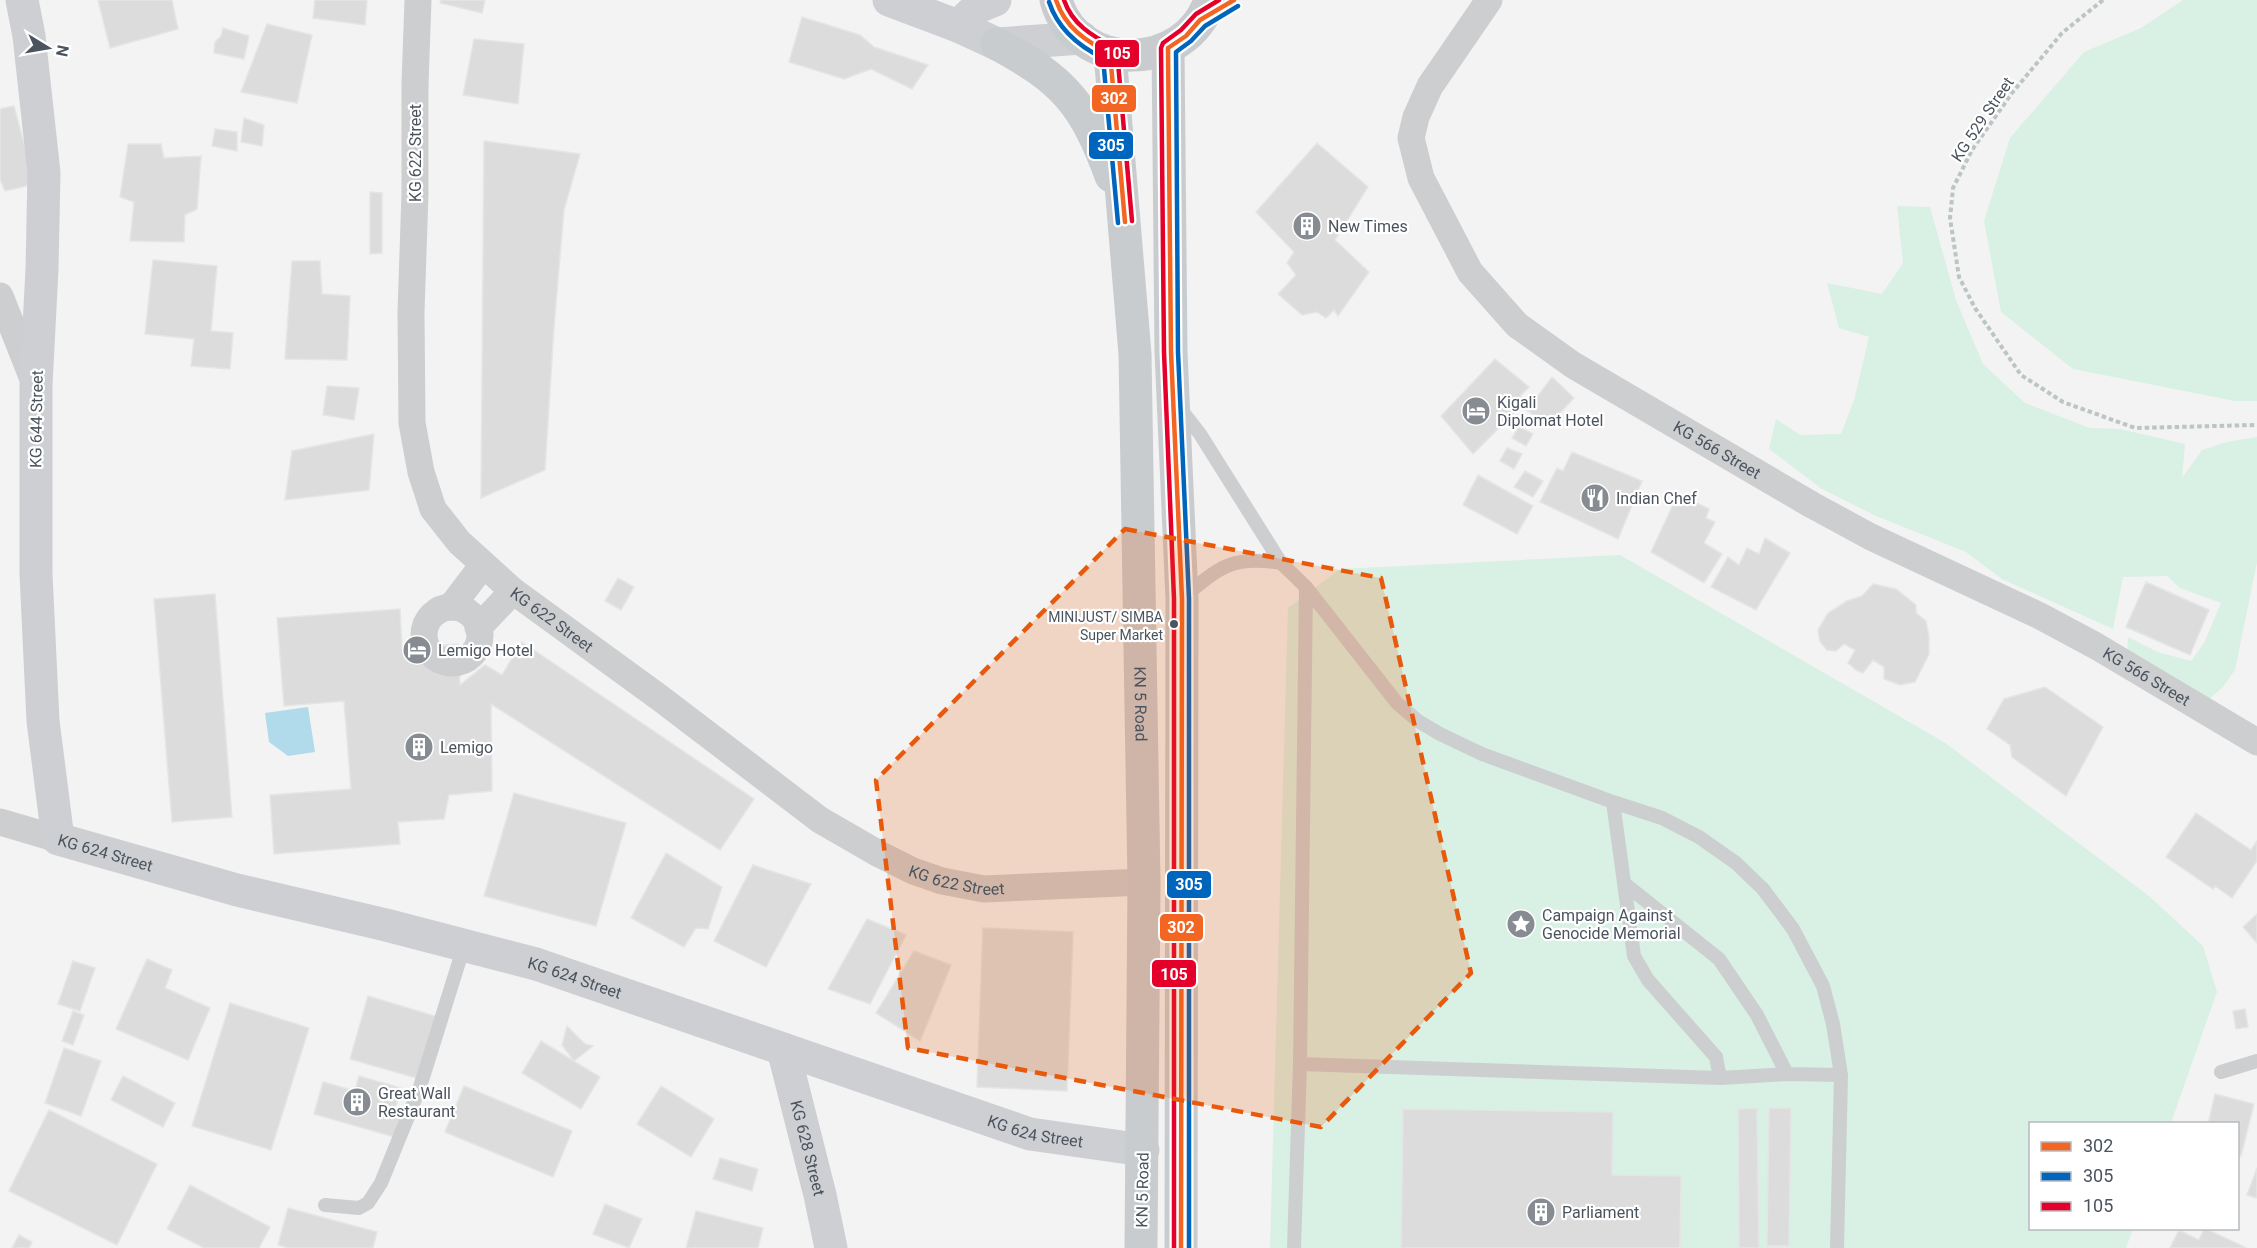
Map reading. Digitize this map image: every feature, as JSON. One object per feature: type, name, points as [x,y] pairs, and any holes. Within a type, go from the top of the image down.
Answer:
[{"type":"main road","name":"KG 644 Street","points":[[22,0],[29,36],[44,173],[36,385],[36,574],[42,698],[58,839]]},
{"type":"main road","points":[[889,0],[958,26],[997,44],[1033,63],[1067,92],[1091,128],[1124,213]]},
{"type":"main road","points":[[958,26],[978,7],[995,0]]},
{"type":"main road","points":[[1056,0],[1058,8],[1071,27],[1096,46]]},
{"type":"main road","points":[[997,44],[1096,46],[1130,56],[1149,54],[1168,48],[1186,36],[1205,10],[1234,0]]},
{"type":"main road","name":"KN 5 Road","points":[[1096,46],[1124,213],[1135,354],[1144,882],[1141,1248]]},
{"type":"main road","points":[[1168,48],[1171,352],[1182,599],[1181,1248]]},
{"type":"main road","name":"KG 624 Street","points":[[58,839],[237,890],[386,925],[536,964],[1030,1134],[1143,1150]]},
{"type":"main road","name":"KG 628 Street","points":[[783,1050],[831,1248]]},
{"type":"street","name":"KG 622 Street","points":[[418,0],[411,312],[412,423],[421,472],[433,510],[459,542],[513,591],[820,819],[848,837],[913,871],[942,881],[984,889],[1144,882]]},
{"type":"street","name":"KG 566 Street","points":[[1478,7],[1430,86],[1416,117],[1411,138],[1421,178],[1470,272],[1517,325],[1573,365],[1812,505],[1871,537],[2038,615],[2096,646],[2257,742]]},
{"type":"street","points":[[0,296],[36,385]]},
{"type":"street","points":[[451,607],[483,565]]},
{"type":"street","points":[[478,628],[513,591]]},
{"type":"street","points":[[451,607],[469,613],[475,620],[479,638],[472,654],[456,663],[439,660],[426,647],[424,638],[428,620],[434,613],[451,607]]},
{"type":"street","name":"KG 624 Street","points":[[0,822],[58,839]]},
{"type":"lane","points":[[1135,354],[1171,352]]},
{"type":"lane","points":[[1174,400],[1200,434],[1281,563],[1306,587],[1397,703],[1418,721],[1482,754],[1662,818],[1699,837],[1736,863],[1763,889],[1793,929],[1823,986],[1833,1024],[1841,1075],[1837,1248]]},
{"type":"lane","points":[[1182,599],[1220,569],[1237,561],[1259,559],[1281,563]]},
{"type":"lane","points":[[1294,1248],[1300,1064],[1306,587]]},
{"type":"lane","points":[[1613,802],[1634,956],[1648,981],[1716,1057],[1720,1078]]},
{"type":"lane","points":[[1625,884],[1719,959],[1757,1014],[1787,1074]]},
{"type":"lane","points":[[325,1205],[358,1208],[368,1203],[381,1183],[420,1087],[464,946]]},
{"type":"lane","points":[[2221,1072],[2257,1061]]},
{"type":"lane","points":[[1300,1064],[1720,1078],[1787,1074],[1841,1075]]},
{"type":"path","name":"KG 529 Street","points":[[2103,0],[2062,33],[2012,93],[1972,150],[1953,188],[1950,218],[1959,277],[1975,308],[2021,375],[2062,402],[2135,428],[2257,425]]},
{"type":"highlighted area","points":[[1125,529],[1381,578],[1471,973],[1321,1127],[908,1048],[876,780]]},
{"type":"green space","points":[[2183,0],[2257,0],[2257,401],[2235,401],[2073,369],[2001,312],[1984,221],[2010,138],[2084,52],[2141,28]]},
{"type":"green space","points":[[1897,206],[1930,207],[1956,300],[1983,364],[2025,403],[2090,428],[2120,429],[2185,444],[2182,478],[2202,450],[2227,442],[2257,437],[2257,562],[2235,670],[2222,688],[2207,701],[2127,657],[2128,637],[2158,652],[2191,661],[2204,643],[2221,603],[2180,588],[2167,576],[2123,577],[2113,629],[2002,579],[1966,552],[1876,516],[1822,489],[1769,449],[1776,419],[1800,435],[1841,434],[1854,400],[1869,337],[1839,328],[1827,283],[1882,294],[1903,263]]},
{"type":"green space","points":[[1620,555],[1944,742],[2149,896],[2203,946],[2217,992],[2171,1122],[2029,1122],[2029,1230],[2133,1230],[2126,1248],[1270,1248],[1288,608],[1340,569]]},
{"type":"water","points":[[308,707],[315,752],[288,756],[269,742],[265,713]]},
{"type":"building","points":[[98,0],[172,0],[178,29],[110,48]]},
{"type":"building","points":[[315,0],[367,0],[365,25],[313,18]]},
{"type":"building","points":[[441,0],[485,0],[482,13],[440,3]]},
{"type":"building","points":[[802,17],[860,35],[874,47],[928,65],[912,89],[871,69],[844,79],[789,62]]},
{"type":"building","points":[[267,24],[312,35],[297,103],[241,92]]},
{"type":"building","points":[[223,28],[249,36],[244,59],[214,53],[215,42],[221,36]]},
{"type":"building","points":[[474,39],[524,44],[518,104],[463,95]]},
{"type":"building","points":[[14,106],[35,184],[5,191],[0,179],[0,109]]},
{"type":"building","points":[[244,118],[264,125],[262,146],[241,142]]},
{"type":"building","points":[[215,129],[237,132],[237,151],[212,146]]},
{"type":"building","points":[[484,141],[580,154],[564,210],[545,470],[481,498]]},
{"type":"building","name":"New Times","points":[[1317,143],[1368,187],[1335,240],[1369,272],[1338,316],[1334,310],[1326,318],[1317,312],[1302,315],[1278,294],[1296,275],[1287,263],[1294,252],[1256,212]]},
{"type":"building","points":[[128,144],[161,144],[164,158],[201,156],[197,209],[185,215],[184,242],[130,241],[134,202],[120,197]]},
{"type":"building","points":[[370,192],[382,193],[382,253],[370,254]]},
{"type":"building","points":[[153,260],[217,266],[211,331],[233,333],[230,369],[191,366],[194,339],[145,334]]},
{"type":"building","points":[[292,261],[320,261],[322,294],[350,296],[347,360],[285,359]]},
{"type":"building","points":[[1495,359],[1529,387],[1521,395],[1523,403],[1473,454],[1441,416]]},
{"type":"building","points":[[1552,377],[1574,398],[1548,426],[1527,410]]},
{"type":"building","points":[[327,386],[359,388],[354,420],[323,415]]},
{"type":"building","points":[[1519,426],[1533,434],[1526,446],[1512,438]]},
{"type":"building","points":[[374,434],[369,490],[285,500],[292,451]]},
{"type":"building","points":[[1507,448],[1522,454],[1514,469],[1500,461]]},
{"type":"building","points":[[1572,452],[1642,481],[1618,539],[1540,502],[1557,468],[1563,471]]},
{"type":"building","points":[[1525,471],[1543,481],[1533,497],[1514,487]]},
{"type":"building","points":[[1478,475],[1533,506],[1517,534],[1463,505]]},
{"type":"building","points":[[1678,494],[1709,509],[1706,518],[1715,522],[1704,543],[1722,554],[1704,583],[1651,552]]},
{"type":"building","points":[[1765,538],[1790,553],[1756,610],[1711,587],[1728,557],[1739,565],[1747,548],[1759,554]]},
{"type":"building","points":[[618,578],[634,587],[621,610],[605,601]]},
{"type":"building","points":[[2146,582],[2209,610],[2190,655],[2126,627]]},
{"type":"building","points":[[1873,584],[1896,589],[1916,605],[1916,613],[1926,621],[1929,654],[1915,682],[1900,685],[1884,679],[1884,667],[1873,660],[1863,673],[1848,663],[1855,650],[1844,644],[1836,651],[1827,650],[1820,642],[1818,630],[1828,613],[1847,601],[1862,596]]},
{"type":"building","points":[[215,594],[232,817],[172,822],[154,599]]},
{"type":"building","name":"Lemigo","points":[[400,609],[402,648],[458,644],[460,685],[485,665],[502,675],[522,642],[754,799],[720,850],[491,704],[492,791],[449,795],[444,819],[398,822],[400,844],[274,854],[270,795],[351,789],[344,701],[284,706],[277,618]]},
{"type":"building","points":[[2045,687],[2103,727],[2066,796],[2012,757],[2010,745],[1987,729],[2004,699]]},
{"type":"building","points":[[514,793],[626,823],[596,926],[484,896]]},
{"type":"building","points":[[2196,813],[2251,850],[2257,841],[2257,861],[2232,898],[2215,886],[2213,889],[2166,857]]},
{"type":"building","points":[[666,853],[722,887],[708,929],[696,928],[684,947],[631,918]]},
{"type":"building","points":[[753,865],[811,884],[766,967],[714,941]]},
{"type":"building","points":[[2257,914],[2257,943],[2243,927]]},
{"type":"building","points":[[867,919],[906,935],[870,1004],[828,989]]},
{"type":"building","points":[[983,928],[1073,932],[1067,1091],[977,1087]]},
{"type":"building","points":[[914,951],[951,965],[920,1041],[876,1013]]},
{"type":"building","points":[[147,959],[172,970],[165,988],[210,1008],[188,1060],[116,1029]]},
{"type":"building","points":[[73,961],[95,968],[80,1011],[58,1004]]},
{"type":"building","points":[[368,996],[438,1017],[420,1079],[350,1059]]},
{"type":"building","points":[[230,1003],[309,1028],[271,1150],[192,1126]]},
{"type":"building","points":[[2245,1009],[2248,1027],[2236,1029],[2233,1011]]},
{"type":"building","points":[[73,1011],[84,1015],[73,1045],[62,1041]]},
{"type":"building","points":[[567,1026],[585,1044],[593,1046],[574,1061],[562,1045]]},
{"type":"building","points":[[541,1041],[600,1077],[581,1109],[522,1073]]},
{"type":"building","points":[[64,1048],[101,1061],[81,1116],[45,1103]]},
{"type":"building","points":[[123,1076],[175,1103],[163,1127],[111,1100]]},
{"type":"building","name":"Great Wall Restaurant","points":[[359,1076],[401,1088],[394,1113],[404,1116],[398,1138],[314,1114],[323,1082],[355,1091]]},
{"type":"building","points":[[464,1086],[572,1131],[553,1177],[445,1132]]},
{"type":"building","points":[[661,1086],[714,1119],[691,1157],[637,1124]]},
{"type":"building","points":[[2215,1094],[2254,1104],[2241,1156],[2239,1155],[2239,1122],[2208,1122]]},
{"type":"building","points":[[1757,1108],[1759,1248],[1739,1248],[1738,1109]]},
{"type":"building","points":[[1769,1108],[1791,1108],[1789,1246],[1767,1246]]},
{"type":"building","name":"Parliament","points":[[1403,1109],[1613,1112],[1612,1175],[1681,1176],[1680,1248],[1401,1248]]},
{"type":"building","points":[[49,1110],[157,1164],[117,1245],[9,1191]]},
{"type":"building","points":[[720,1158],[758,1169],[752,1191],[713,1179]]},
{"type":"building","points":[[2257,1168],[2257,1198],[2247,1195]]},
{"type":"building","points":[[190,1185],[270,1227],[259,1248],[204,1248],[167,1229]]},
{"type":"building","points":[[605,1204],[642,1219],[629,1248],[593,1234]]},
{"type":"building","points":[[288,1208],[377,1232],[373,1248],[289,1248],[278,1245]]},
{"type":"building","points":[[696,1211],[763,1228],[758,1248],[686,1248]]},
{"type":"building","points":[[2179,1230],[2199,1240],[2203,1230],[2208,1230],[2246,1248],[2170,1248]]},
{"type":"building","points":[[19,1235],[32,1242],[29,1248],[12,1248]]},
{"type":"transit line","name":"302","points":[[1056,0],[1065,18],[1077,32],[1110,53],[1125,222]]},
{"type":"transit line","name":"105","points":[[1064,0],[1078,23],[1117,51],[1132,221]]},
{"type":"transit line","name":"105","points":[[1174,1248],[1174,599],[1164,352],[1161,48],[1163,43],[1181,30],[1196,14],[1219,0]]},
{"type":"transit line","name":"302","points":[[1181,1248],[1182,599],[1171,352],[1168,48],[1186,36],[1200,20],[1234,0]]},
{"type":"transit line","name":"305","points":[[1049,2],[1053,12],[1070,36],[1103,58],[1118,223]]},
{"type":"transit line","name":"305","points":[[1189,1248],[1189,599],[1178,352],[1176,52],[1191,41],[1205,26],[1238,6]]},
{"type":"place","name":"New Times","points":[[1307,226]]},
{"type":"place","name":"Kigali Diplomat Hotel","points":[[1476,411]]},
{"type":"place","name":"Indian Chef","points":[[1595,498]]},
{"type":"place","name":"MINIJUST/ SIMBA Super Market","points":[[1174,624]]},
{"type":"place","name":"Lemigo Hotel","points":[[417,650]]},
{"type":"place","name":"Lemigo","points":[[419,747]]},
{"type":"place","name":"Campaign Against Genocide Memorial","points":[[1521,924]]},
{"type":"place","name":"Great Wall Restaurant","points":[[357,1102]]},
{"type":"place","name":"Parliament","points":[[1541,1212]]}]
